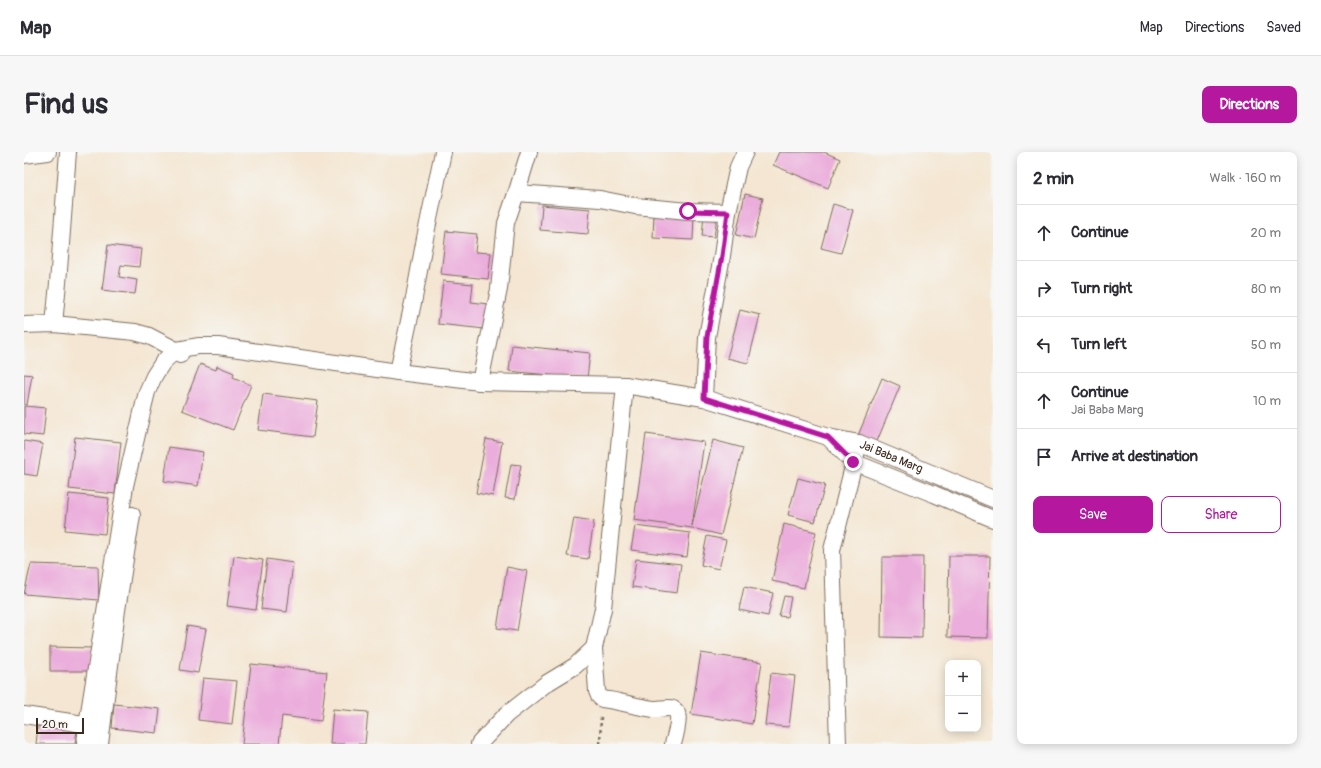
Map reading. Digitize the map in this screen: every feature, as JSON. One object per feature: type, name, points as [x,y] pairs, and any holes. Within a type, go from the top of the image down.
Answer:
[{"type":"street","points":[[24,155],[48,152]]},
{"type":"street","points":[[54,324],[68,152]]},
{"type":"street","points":[[398,372],[414,298],[424,238],[443,152]]},
{"type":"street","points":[[480,382],[499,289],[506,223],[517,193],[529,152]]},
{"type":"street","points":[[704,398],[707,337],[722,256],[728,212],[738,167],[745,152]]},
{"type":"street","points":[[517,193],[600,199],[635,206],[688,211],[728,212]]},
{"type":"street","points":[[24,325],[54,324],[135,332],[149,336],[180,352]]},
{"type":"street","points":[[85,744],[94,726],[117,610],[136,485],[156,398],[163,380],[180,352],[198,346],[218,346],[398,372],[480,382],[625,385],[704,398],[828,437]]},
{"type":"street","points":[[625,385],[603,609],[594,648],[597,691],[599,696],[602,698],[656,709],[673,709],[678,717],[673,744]]},
{"type":"street","name":"Jai Baba Marg","points":[[828,437],[859,443],[993,499]]},
{"type":"street","name":"Jai Baba Marg","points":[[828,437],[853,462],[993,518]]},
{"type":"street","points":[[838,744],[832,550],[859,443]]},
{"type":"street","points":[[937,495],[945,479]]},
{"type":"street","points":[[479,744],[506,715],[547,683],[575,666],[594,648]]},
{"type":"street","points":[[24,715],[94,726]]},
{"type":"street","points":[[94,726],[100,744]]},
{"type":"path","points":[[600,744],[602,698]]},
{"type":"building","points":[[779,152],[824,152],[840,159],[828,188],[773,165]]},
{"type":"building","points":[[745,194],[763,198],[754,239],[736,235]]},
{"type":"building","points":[[833,204],[853,210],[841,253],[821,248]]},
{"type":"building","points":[[542,205],[590,209],[588,234],[540,230]]},
{"type":"building","points":[[654,213],[694,214],[693,240],[653,238]]},
{"type":"building","points":[[704,215],[717,216],[714,237],[702,236]]},
{"type":"building","points":[[446,231],[477,234],[475,252],[491,253],[488,279],[441,274]]},
{"type":"building","points":[[108,245],[141,249],[139,267],[121,265],[119,277],[137,280],[135,294],[102,290]]},
{"type":"building","points":[[443,281],[473,284],[471,302],[488,304],[485,329],[438,324]]},
{"type":"building","points":[[740,310],[760,315],[748,363],[727,358]]},
{"type":"building","points":[[512,345],[590,353],[587,379],[509,371]]},
{"type":"building","points":[[200,364],[216,370],[217,366],[234,373],[233,377],[251,385],[233,430],[182,410]]},
{"type":"building","points":[[24,374],[32,375],[27,405],[24,404]]},
{"type":"building","points":[[882,378],[900,386],[875,446],[857,438]]},
{"type":"building","points":[[263,394],[318,401],[313,437],[258,430]]},
{"type":"building","points":[[24,406],[46,408],[43,436],[24,434]]},
{"type":"building","points":[[646,434],[704,442],[692,526],[713,440],[743,448],[721,535],[692,528],[634,520]]},
{"type":"building","points":[[75,437],[121,442],[115,494],[69,489]]},
{"type":"building","points":[[486,439],[502,442],[493,496],[476,493]]},
{"type":"building","points":[[24,441],[43,444],[37,476],[24,474]]},
{"type":"building","points":[[169,447],[203,452],[198,486],[164,481]]},
{"type":"building","points":[[511,464],[521,465],[515,499],[505,498]]},
{"type":"building","points":[[798,478],[825,485],[815,522],[788,515]]},
{"type":"building","points":[[69,494],[109,498],[105,534],[65,530]]},
{"type":"building","points":[[574,518],[594,521],[588,559],[567,556]]},
{"type":"building","points":[[784,524],[816,532],[804,588],[772,581]]},
{"type":"building","points":[[635,526],[690,533],[687,557],[631,550]]},
{"type":"building","points":[[707,536],[726,540],[719,569],[701,565]]},
{"type":"building","points":[[234,556],[263,560],[256,610],[227,606]]},
{"type":"building","points":[[949,556],[990,556],[988,638],[947,637]]},
{"type":"building","points":[[882,557],[923,557],[922,638],[881,637]]},
{"type":"building","points":[[267,559],[293,563],[287,612],[261,609]]},
{"type":"building","points":[[636,559],[681,564],[677,593],[632,587]]},
{"type":"building","points":[[31,564],[98,566],[99,600],[24,594]]},
{"type":"building","points":[[507,567],[527,571],[517,631],[497,628]]},
{"type":"building","points":[[744,587],[773,593],[768,616],[739,610]]},
{"type":"building","points":[[784,596],[791,597],[787,617],[779,616]]},
{"type":"building","points":[[187,626],[206,629],[198,673],[180,670]]},
{"type":"building","points":[[50,647],[92,648],[91,671],[50,671]]},
{"type":"building","points":[[701,653],[762,662],[752,724],[691,714]]},
{"type":"building","points":[[251,664],[327,672],[321,721],[282,716],[279,744],[242,744]]},
{"type":"building","points":[[771,673],[795,676],[789,727],[765,725]]},
{"type":"building","points":[[203,678],[237,681],[232,724],[198,720]]},
{"type":"building","points":[[114,704],[160,709],[157,733],[112,728]]},
{"type":"building","points":[[333,709],[368,712],[365,744],[330,744]]},
{"type":"building","points":[[38,726],[77,730],[75,744],[36,744]]},
{"type":"route","points":[[688,211],[728,212],[722,256],[707,337],[704,398],[828,437],[853,462]]}]
